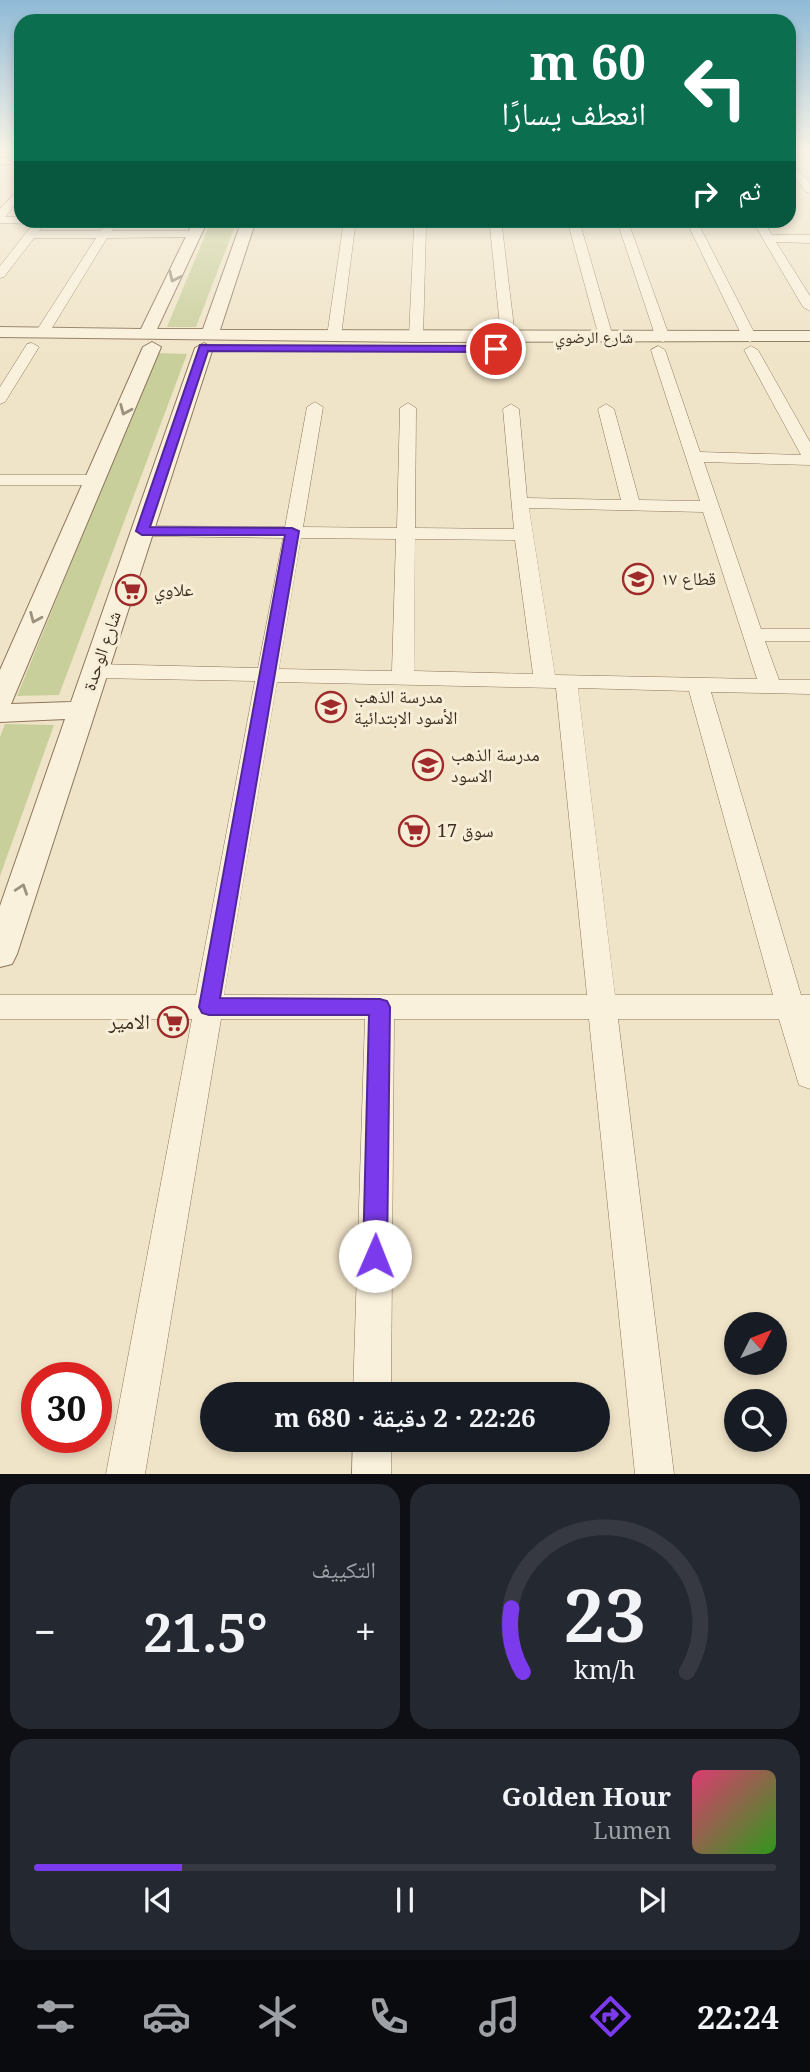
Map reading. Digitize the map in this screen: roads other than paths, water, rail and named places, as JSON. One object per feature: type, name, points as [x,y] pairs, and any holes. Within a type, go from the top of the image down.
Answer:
[{"type":"street","points":[[0,274],[36,228]]},
{"type":"street","points":[[0,398],[108,228]]},
{"type":"street","points":[[31,235],[104,234],[184,228]]},
{"type":"street","points":[[0,700],[94,480],[197,228]]},
{"type":"street","name":"شارع الوحدة","points":[[0,954],[246,228]]},
{"type":"street","points":[[334,336],[349,228]]},
{"type":"street","points":[[416,337],[420,228]]},
{"type":"street","points":[[496,228],[508,337]]},
{"type":"street","points":[[575,228],[606,337]]},
{"type":"street","points":[[625,228],[693,457],[770,686]]},
{"type":"street","points":[[693,457],[810,459],[694,228]]},
{"type":"street","points":[[761,228],[810,307]]},
{"type":"street","points":[[767,238],[810,239]]},
{"type":"street","name":"شارع الرضوي","points":[[0,332],[37,340]]},
{"type":"street","name":"شارع الرضوي","points":[[207,341],[334,336],[508,337],[574,343],[606,337],[660,344]]},
{"type":"street","name":"شارع الرضوي","points":[[750,344],[810,336]]},
{"type":"street","name":"شارع الرضوي","points":[[0,346],[37,340],[150,340],[750,344],[810,350]]},
{"type":"street","points":[[125,1474],[315,407]]},
{"type":"street","points":[[403,678],[408,408]]},
{"type":"street","points":[[511,408],[519,503],[555,681],[601,1007],[654,1474]]},
{"type":"street","points":[[606,409],[631,505]]},
{"type":"street","points":[[0,481],[94,480]]},
{"type":"street","points":[[519,503],[710,507]]},
{"type":"street","points":[[142,531],[524,535]]},
{"type":"street","points":[[753,635],[810,635]]},
{"type":"street","points":[[95,671],[810,687]]},
{"type":"street","points":[[698,684],[800,1007],[810,1076]]},
{"type":"street","points":[[0,713],[82,710]]},
{"type":"street","points":[[0,1007],[800,1007]]},
{"type":"street","points":[[372,1382],[380,1007]]},
{"type":"street","points":[[371,1474],[372,1452]]},
{"type":"place","name":"قطاع ١٧","points":[[638,579]]},
{"type":"place","name":"علاوي","points":[[131,590]]},
{"type":"place","name":"مدرسة الذهب الأسود الابتدائية","points":[[331,707]]},
{"type":"place","name":"مدرسة الذهب الاسود","points":[[428,765]]},
{"type":"place","name":"سوق 17","points":[[414,831]]},
{"type":"place","name":"الامير","points":[[173,1022]]}]
